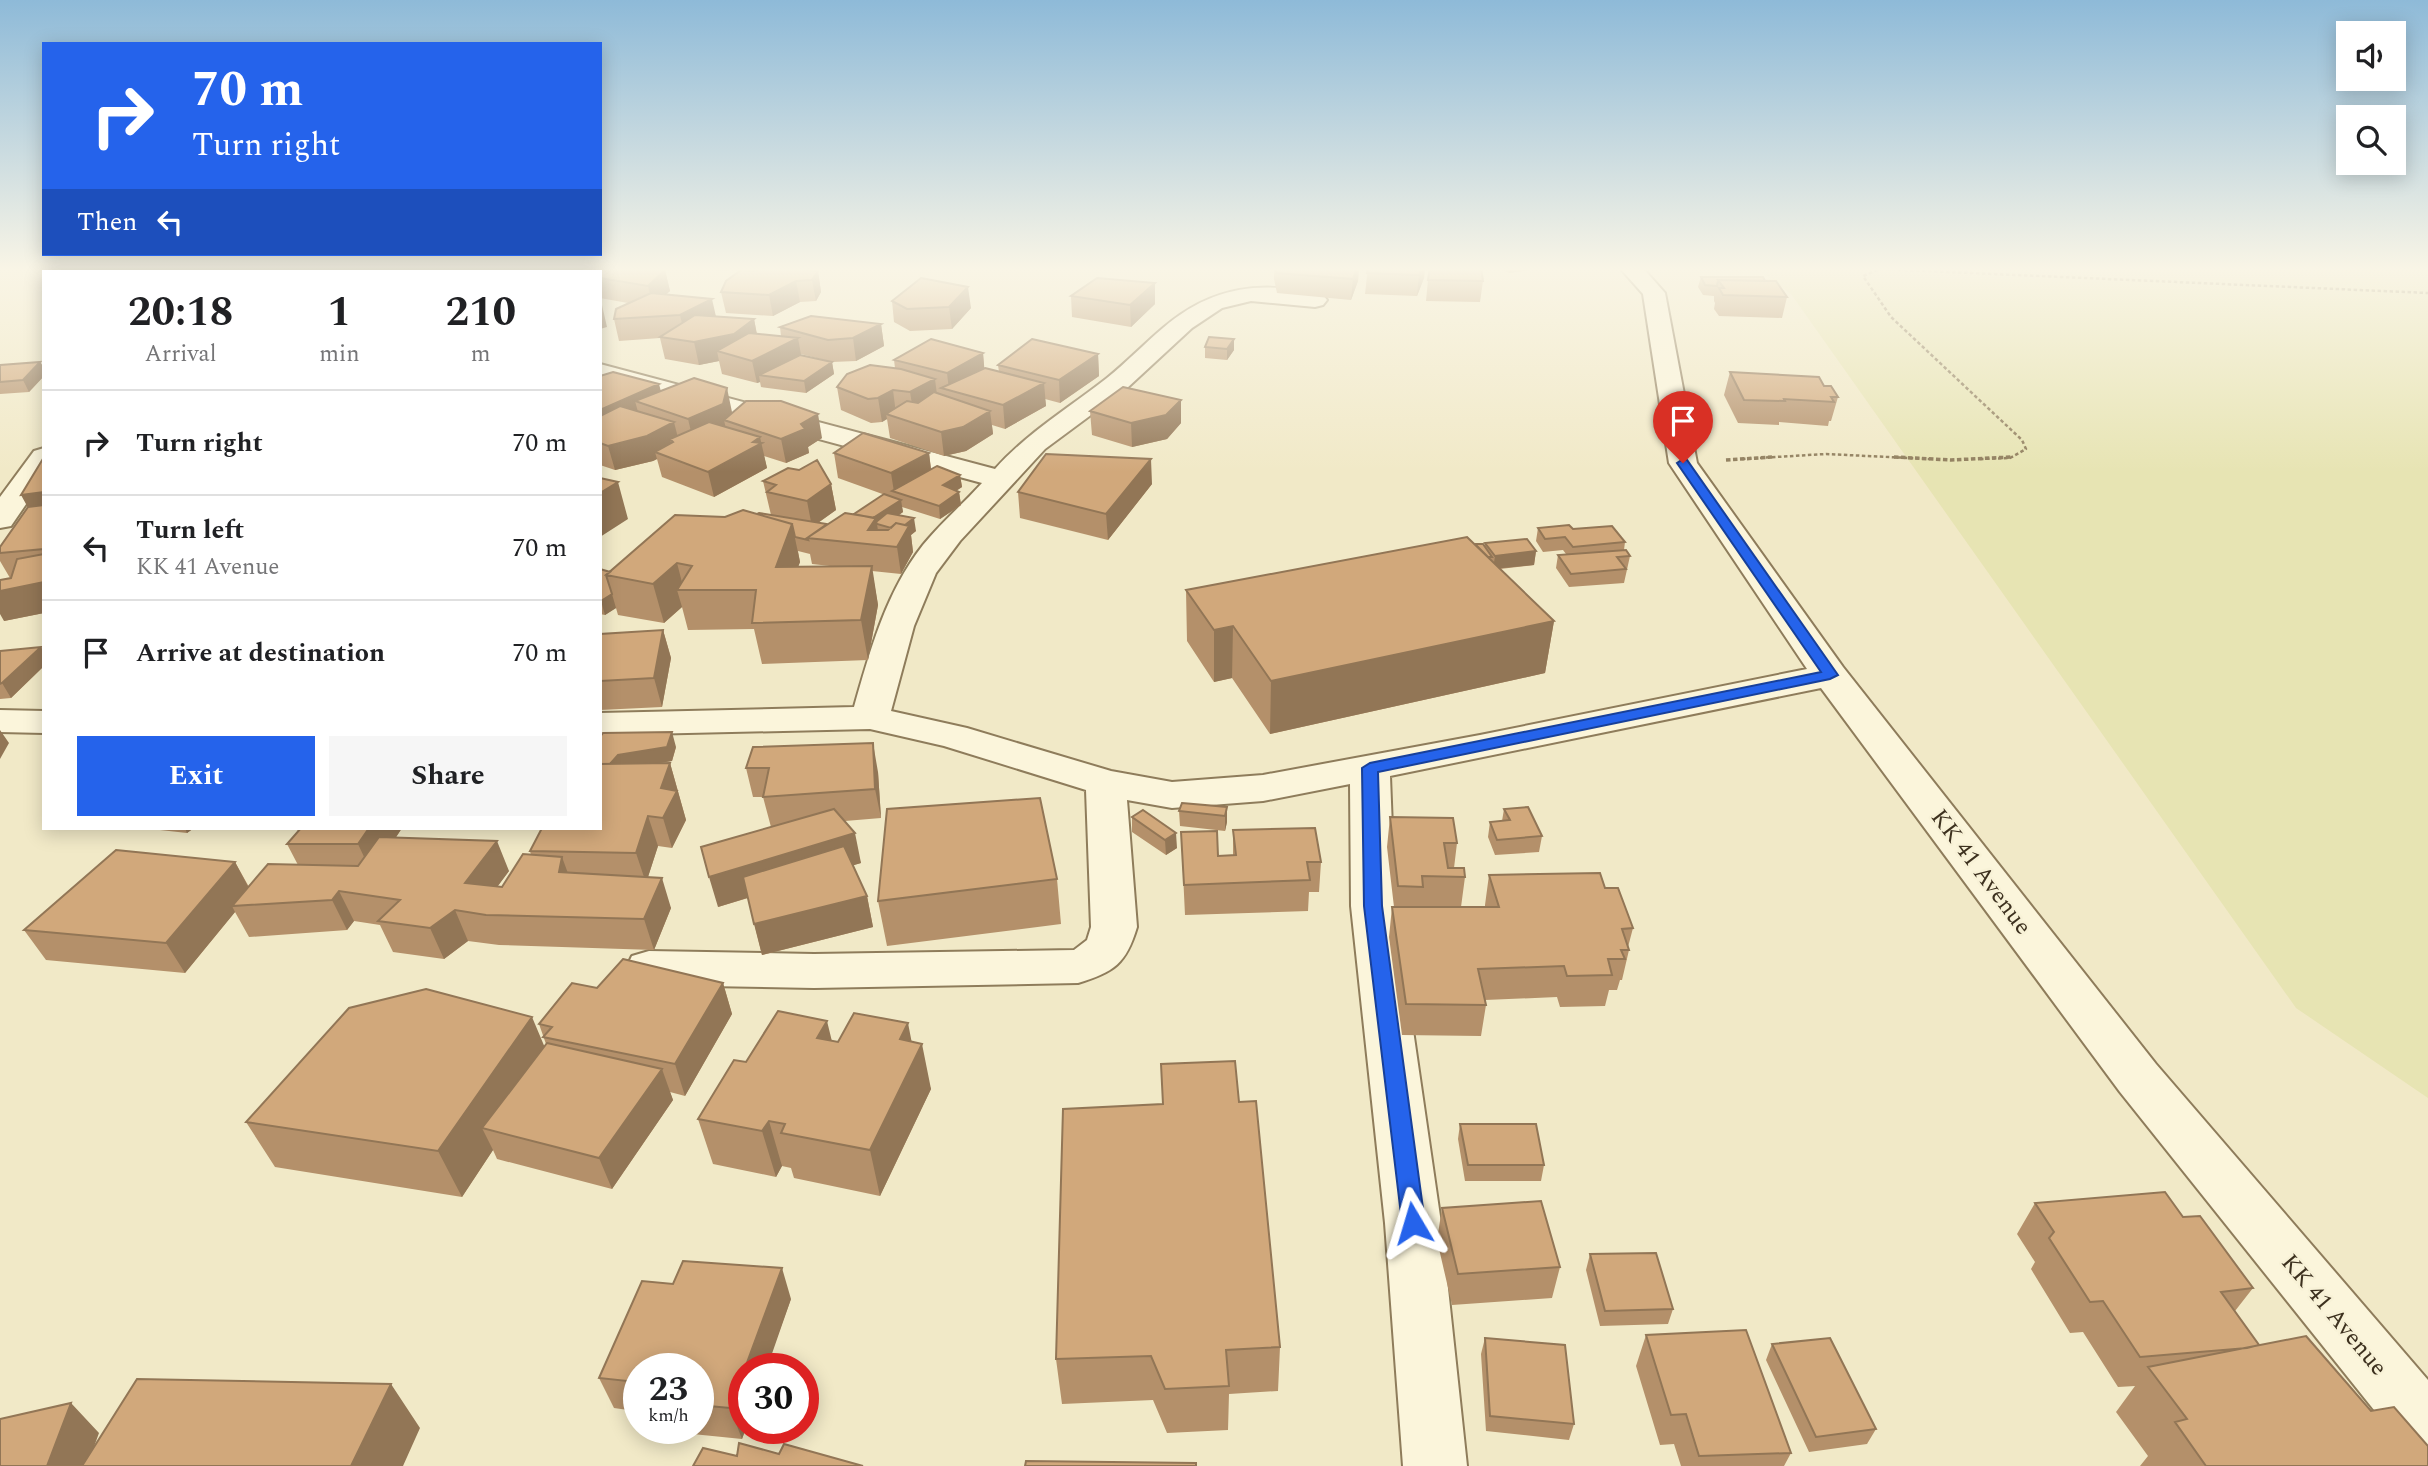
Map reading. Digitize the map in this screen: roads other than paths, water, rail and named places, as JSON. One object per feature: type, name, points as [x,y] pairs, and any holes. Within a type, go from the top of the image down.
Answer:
[{"type":"street","points":[[870,718],[893,634],[920,573],[942,541],[1003,480],[1016,461],[1043,436],[1119,381],[1167,335]]},
{"type":"street","name":"KK 41 Avenue","points":[[1661,335],[1683,463],[1830,675],[2138,1078],[2428,1428]]},
{"type":"street","points":[[602,373],[1003,480]]},
{"type":"street","points":[[3,512],[42,460]]},
{"type":"street","points":[[602,724],[870,718],[953,736],[1106,783],[1172,795],[1264,788],[1830,675]]},
{"type":"street","points":[[0,721],[42,722]]},
{"type":"street","points":[[1370,768],[1373,906],[1413,1223],[1435,1466]]},
{"type":"street","points":[[649,968],[814,971],[1068,968],[1090,964],[1108,947],[1114,927],[1106,783]]}]
